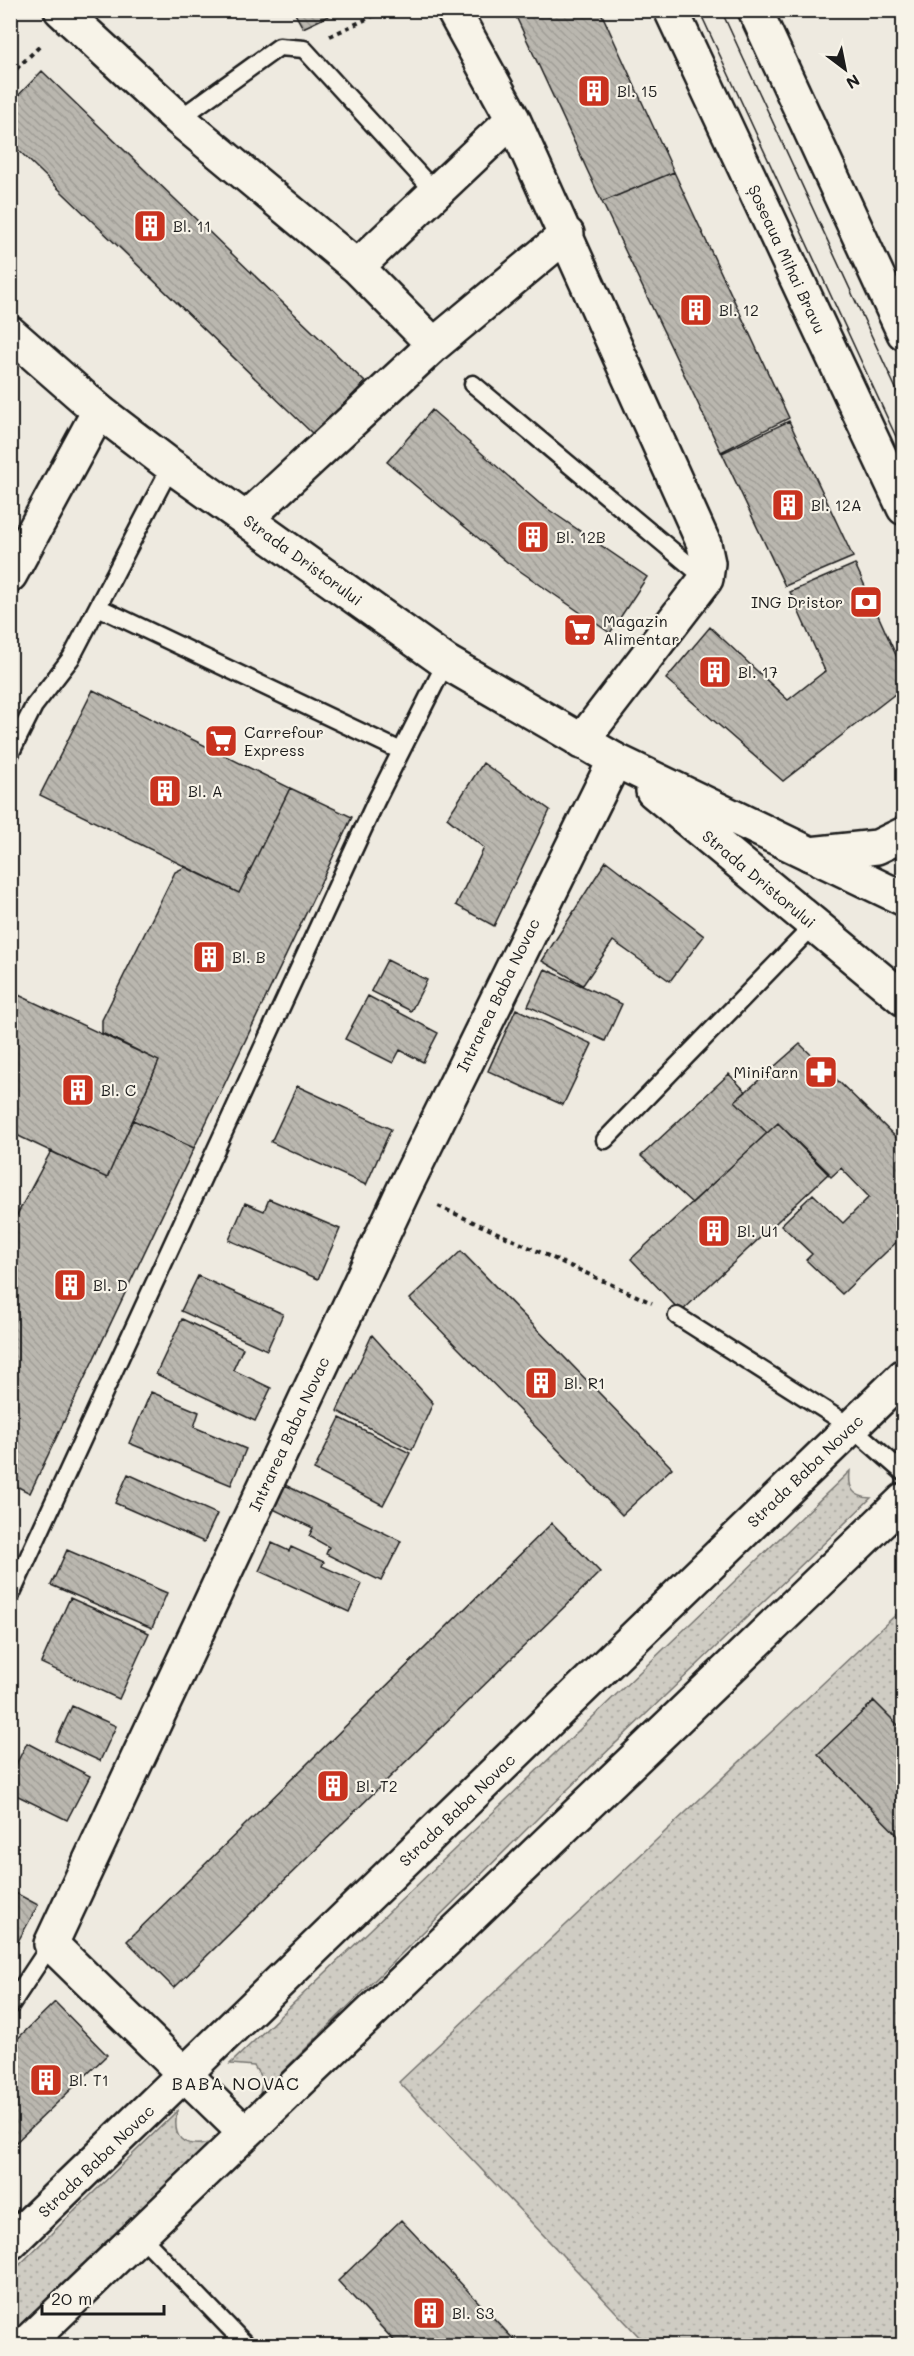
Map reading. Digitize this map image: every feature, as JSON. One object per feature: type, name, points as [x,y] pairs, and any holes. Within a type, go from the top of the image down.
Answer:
[{"type":"street","points":[[61,10],[179,119],[357,267],[434,345]]},
{"type":"street","points":[[453,10],[513,118],[567,234],[704,544],[708,563],[706,579],[581,742]]},
{"type":"street","name":"Șoseaua Mihai Bravu","points":[[671,10],[903,507]]},
{"type":"street","points":[[755,10],[903,333]]},
{"type":"street","points":[[357,267],[513,118]]},
{"type":"street","points":[[246,519],[434,345],[567,234]]},
{"type":"street","name":"Strada Dristorului","points":[[10,333],[99,411],[171,466],[446,662],[615,760],[903,899]]},
{"type":"street","points":[[10,574],[99,411]]},
{"type":"street","name":"Strada Dristorului","points":[[615,760],[903,999]]},
{"type":"street","name":"Intrarea Baba Novac","points":[[51,1944],[404,1189],[615,760]]},
{"type":"street","points":[[810,854],[877,847],[903,834]]},
{"type":"street","name":"Strada Baba Novac","points":[[10,2243],[903,1376]]},
{"type":"street","points":[[24,2346],[903,1500]]},
{"type":"street","points":[[51,1944],[245,2133]]},
{"type":"lane","points":[[179,119],[279,47],[303,49],[435,192]]},
{"type":"lane","points":[[473,384],[706,579]]},
{"type":"lane","points":[[10,754],[34,706],[71,658],[171,466]]},
{"type":"lane","points":[[98,607],[401,750]]},
{"type":"lane","points":[[10,1597],[14,1577],[401,750],[446,662]]},
{"type":"lane","points":[[604,1140],[814,925]]},
{"type":"lane","points":[[677,1316],[850,1426],[903,1473]]},
{"type":"lane","points":[[10,2006],[51,1944]]},
{"type":"lane","points":[[140,2235],[247,2346]]},
{"type":"path","points":[[404,1189],[677,1316]]},
{"type":"shaded area","points":[[850,1471],[853,1491],[860,1496],[871,1498],[542,1814],[260,2094],[262,2079],[254,2066],[230,2064]]},
{"type":"shaded area","points":[[903,1608],[903,2345],[647,2345],[399,2082]]},
{"type":"shaded area","points":[[177,2111],[176,2128],[181,2139],[192,2144],[209,2143],[11,2333],[11,2273]]},
{"type":"building","points":[[293,10],[341,10],[303,28]]},
{"type":"building","name":"Bl. 15","points":[[513,10],[600,10],[674,172],[602,202]]},
{"type":"building","name":"Bl. 11","points":[[42,71],[365,382],[314,435],[10,142],[10,104]]},
{"type":"building","name":"Bl. 12","points":[[674,172],[789,418],[721,452],[602,202]]},
{"type":"building","name":"Bl. 12B","points":[[432,410],[539,503],[647,577],[610,633],[507,562],[387,462]]},
{"type":"building","name":"Bl. 12A","points":[[789,421],[853,557],[785,586],[722,453]]},
{"type":"building","name":"Bl. 17","points":[[855,564],[904,673],[904,687],[783,781],[666,679],[710,627],[788,700],[825,671],[790,592]]},
{"type":"building","name":"Bl. A","points":[[93,690],[290,788],[239,893],[40,795]]},
{"type":"building","points":[[483,763],[550,810],[494,926],[456,905],[484,848],[447,818]]},
{"type":"building","name":"Bl. B","points":[[290,788],[352,817],[194,1148],[133,1120],[159,1061],[102,1033],[102,1020],[175,872],[185,867],[239,893]]},
{"type":"building","points":[[606,861],[704,936],[670,981],[613,941],[583,985],[542,961]]},
{"type":"building","points":[[387,960],[427,980],[411,1011],[371,991]]},
{"type":"building","points":[[545,969],[622,1004],[605,1041],[528,1006]]},
{"type":"building","name":"Bl. C","points":[[10,991],[159,1061],[107,1178],[10,1132]]},
{"type":"building","points":[[368,996],[438,1033],[423,1062],[400,1050],[393,1063],[345,1039]]},
{"type":"building","points":[[516,1009],[592,1044],[563,1105],[488,1071]]},
{"type":"building","points":[[800,1044],[904,1145],[904,1235],[842,1294],[806,1260],[812,1254],[781,1225],[813,1194],[843,1223],[869,1197],[841,1168],[831,1177],[778,1123],[767,1133],[735,1101]]},
{"type":"building","points":[[729,1074],[746,1092],[735,1101],[767,1133],[692,1203],[641,1156]]},
{"type":"building","points":[[297,1086],[391,1129],[366,1185],[271,1142]]},
{"type":"building","name":"Bl. D","points":[[133,1120],[194,1148],[30,1493],[10,1483],[10,1351],[14,1343],[10,1341],[10,1228],[51,1151],[107,1178]]},
{"type":"building","name":"Bl. U1","points":[[778,1123],[829,1173],[681,1312],[631,1259]]},
{"type":"building","points":[[269,1199],[340,1229],[318,1279],[229,1240],[245,1203],[264,1211]]},
{"type":"building","name":"Bl. R1","points":[[461,1251],[672,1468],[622,1515],[410,1299]]},
{"type":"building","points":[[198,1276],[283,1314],[267,1350],[181,1311]]},
{"type":"building","points":[[182,1319],[243,1348],[233,1370],[271,1388],[255,1421],[156,1374]]},
{"type":"building","points":[[372,1335],[433,1403],[412,1450],[337,1411]]},
{"type":"building","points":[[151,1392],[199,1412],[194,1427],[246,1449],[231,1485],[129,1443]]},
{"type":"building","points":[[340,1418],[410,1453],[383,1505],[314,1470]]},
{"type":"building","points":[[128,1474],[217,1514],[204,1542],[115,1503]]},
{"type":"building","points":[[285,1485],[401,1541],[381,1581],[326,1554],[329,1547],[309,1536],[313,1528],[273,1509]]},
{"type":"building","name":"Bl. T2","points":[[552,1523],[600,1572],[174,1988],[127,1941]]},
{"type":"building","points":[[272,1543],[289,1551],[291,1547],[324,1562],[322,1566],[362,1584],[349,1612],[259,1571]]},
{"type":"building","points":[[67,1550],[167,1593],[152,1628],[51,1585]]},
{"type":"building","points":[[70,1598],[149,1633],[119,1699],[41,1663]]},
{"type":"building","points":[[874,1701],[904,1731],[904,1842],[818,1754]]},
{"type":"building","points":[[72,1706],[116,1726],[100,1761],[56,1741]]},
{"type":"building","points":[[27,1743],[90,1776],[67,1820],[10,1792],[10,1776]]},
{"type":"building","points":[[10,1890],[38,1905],[10,1956]]},
{"type":"building","name":"Bl. T1","points":[[55,2002],[107,2055],[10,2148],[10,2046]]},
{"type":"building","name":"Bl. S3","points":[[401,2220],[520,2346],[399,2346],[338,2281]]},
{"type":"tram line","points":[[699,10],[904,454]]},
{"type":"tram line","points":[[721,10],[904,406]]},
{"type":"place","name":"Bl. 15","points":[[594,91]]},
{"type":"place","name":"Bl. 11","points":[[150,226]]},
{"type":"place","name":"Bl. 12","points":[[696,310]]},
{"type":"place","name":"Bl. 12A","points":[[788,505]]},
{"type":"place","name":"Bl. 12B","points":[[533,537]]},
{"type":"place","name":"ING Dristor","points":[[866,602]]},
{"type":"place","name":"Magazin Alimentar","points":[[580,630]]},
{"type":"place","name":"Bl. 17","points":[[715,672]]},
{"type":"place","name":"Carrefour Express","points":[[221,741]]},
{"type":"place","name":"Bl. A","points":[[165,791]]},
{"type":"place","name":"Bl. B","points":[[209,957]]},
{"type":"place","name":"Minifarn","points":[[821,1072]]},
{"type":"place","name":"Bl. C","points":[[78,1090]]},
{"type":"place","name":"Bl. U1","points":[[714,1231]]},
{"type":"place","name":"Bl. D","points":[[70,1285]]},
{"type":"place","name":"Bl. R1","points":[[541,1383]]},
{"type":"place","name":"Bl. T2","points":[[333,1786]]},
{"type":"place","name":"Bl. T1","points":[[46,2080]]},
{"type":"place","name":"Bl. S3","points":[[429,2313]]},
{"type":"district","name":"BABA NOVAC","points":[[236,2084]]}]
